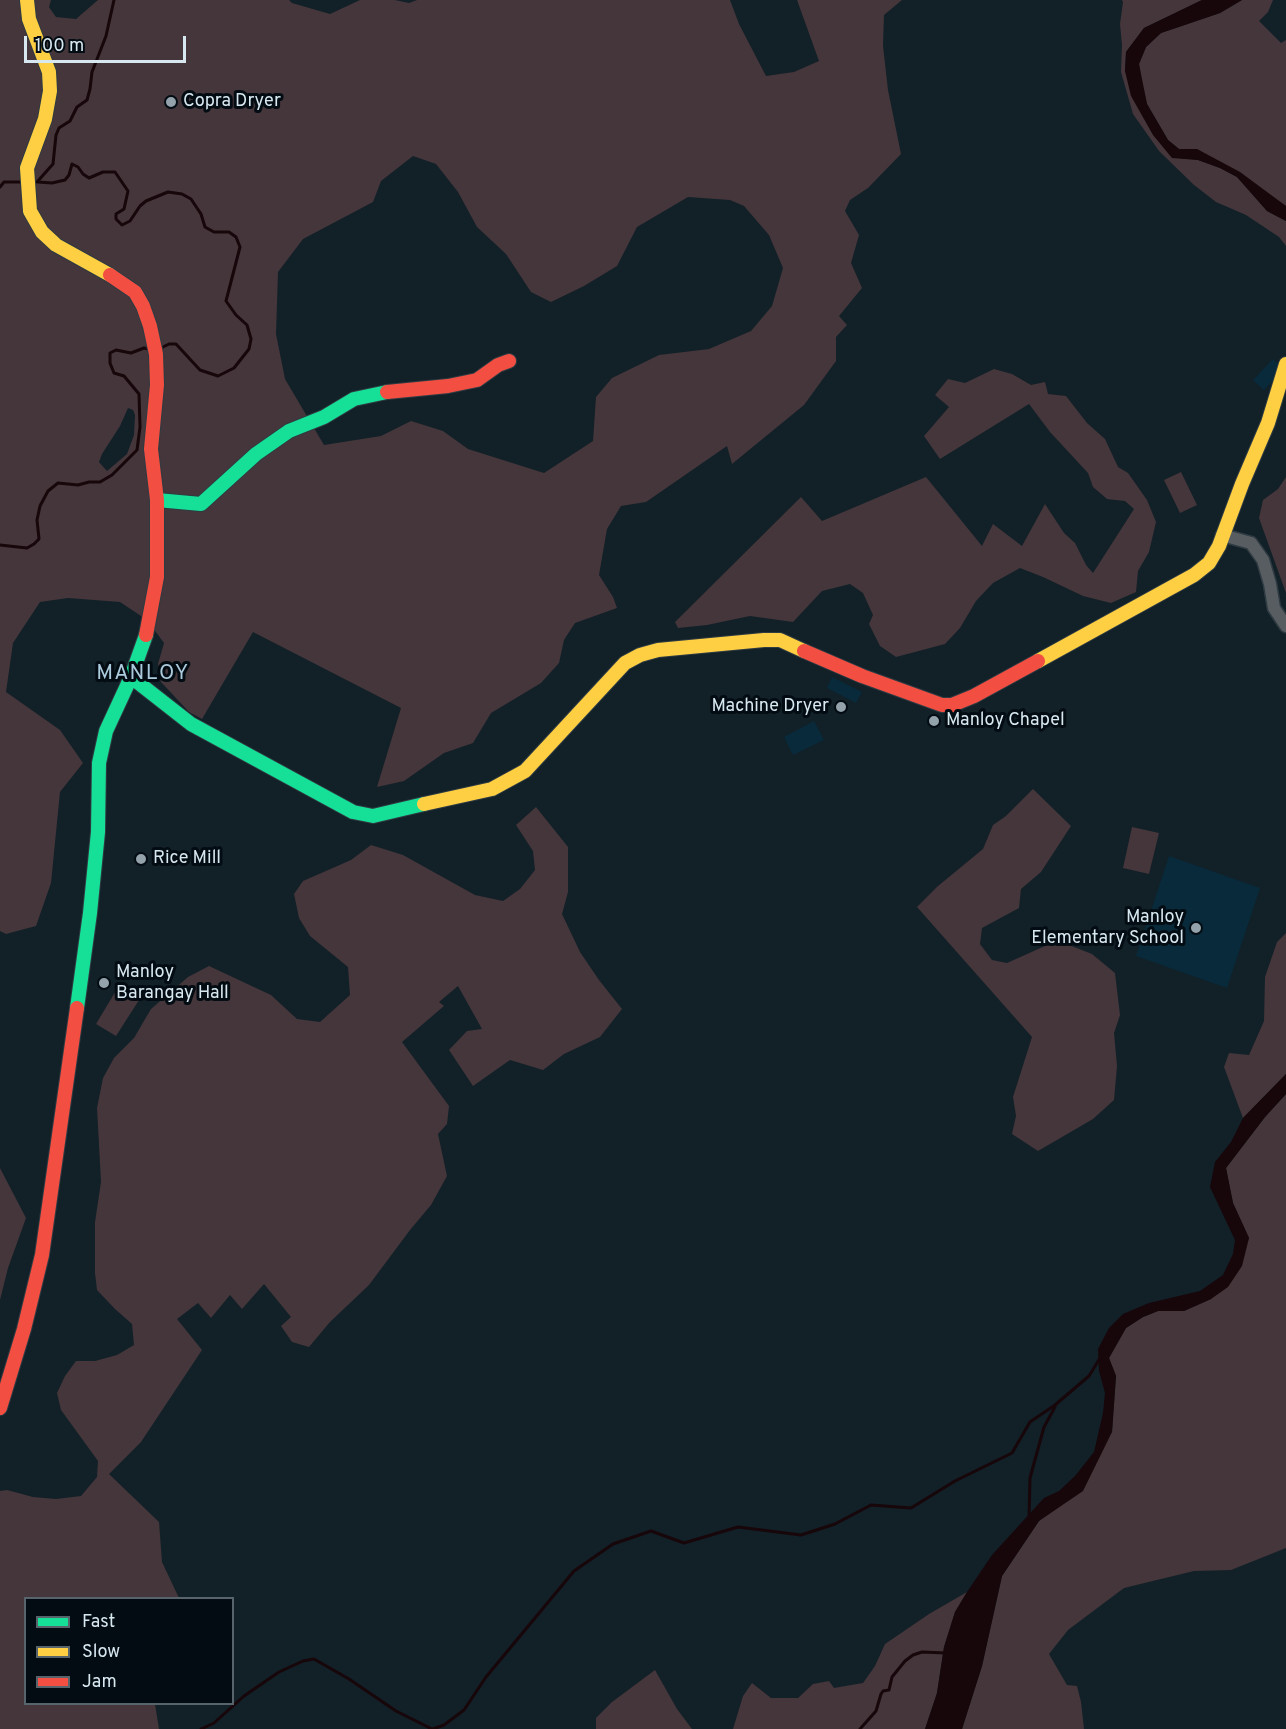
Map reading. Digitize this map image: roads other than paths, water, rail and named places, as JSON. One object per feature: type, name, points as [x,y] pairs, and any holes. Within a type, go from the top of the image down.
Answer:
[{"type":"street","points":[[0,1408],[24,1329],[42,1255],[90,913],[98,832],[99,763],[106,731],[131,677],[146,637],[158,577],[157,500],[151,449],[158,385],[156,354],[150,326],[135,292],[124,283],[56,245],[42,232],[30,211],[27,168],[45,119],[50,91],[49,72],[29,19],[27,0]]},
{"type":"street","points":[[157,500],[201,504],[256,454],[289,431],[324,417],[354,399],[389,391],[448,386],[477,380],[498,365],[509,361]]},
{"type":"street","points":[[131,677],[191,723],[353,812],[373,816],[484,791],[525,771],[625,663],[640,655],[658,650],[780,640],[862,676],[942,705],[952,705],[974,696],[1194,575],[1209,563],[1219,546],[1268,423],[1286,364]]},
{"type":"street","points":[[1222,535],[1251,543],[1263,560],[1274,608],[1286,626]]},
{"type":"waterway","points":[[37,182],[53,164],[56,135],[59,128],[70,121],[77,107],[87,100],[92,72],[106,36],[114,0]]},
{"type":"waterway","points":[[38,182],[52,183],[65,180],[72,164],[89,178],[103,172],[115,172],[128,191],[124,209],[116,214],[116,219],[122,225],[130,221],[146,201],[168,192],[182,194],[191,199],[201,214],[205,227],[214,232],[229,232],[236,237],[240,247],[226,301],[247,325],[251,339],[249,349],[234,368],[218,376],[200,370],[176,344],[169,344],[161,348]]},
{"type":"waterway","points":[[0,187],[4,182],[20,182]]},
{"type":"waterway","points":[[0,545],[27,548],[34,544],[39,539],[37,520],[40,506],[48,491],[58,483],[78,485],[100,482],[112,475],[137,450],[140,427],[139,394],[124,376],[114,373],[110,363],[110,353],[116,350],[131,353],[144,348],[148,349]]},
{"type":"waterway","points":[[433,1729],[444,1725],[464,1710],[486,1677],[574,1571],[613,1544],[651,1531],[684,1543],[738,1527],[801,1535],[835,1524],[871,1505],[911,1508],[955,1481],[1012,1453],[1030,1422],[1055,1405],[1089,1376],[1100,1358]]},
{"type":"waterway","points":[[1029,1519],[1030,1478],[1044,1427],[1055,1407]]},
{"type":"waterway","points":[[860,1729],[876,1711],[881,1694],[889,1690],[892,1677],[905,1661],[922,1652],[946,1653]]},
{"type":"waterway","points":[[201,1729],[214,1723],[244,1696],[279,1672],[303,1661],[314,1659],[349,1679],[396,1711],[432,1729]]},
{"type":"place","name":"Copra Dryer","points":[[171,102]]},
{"type":"place","name":"Machine Dryer","points":[[841,707]]},
{"type":"place","name":"Manloy Chapel","points":[[934,721]]},
{"type":"place","name":"Rice Mill","points":[[141,859]]},
{"type":"place","name":"Manloy Elementary School","points":[[1196,928]]},
{"type":"place","name":"Manloy Barangay Hall","points":[[104,983]]},
{"type":"district","name":"MANLOY","points":[[143,675]]}]
